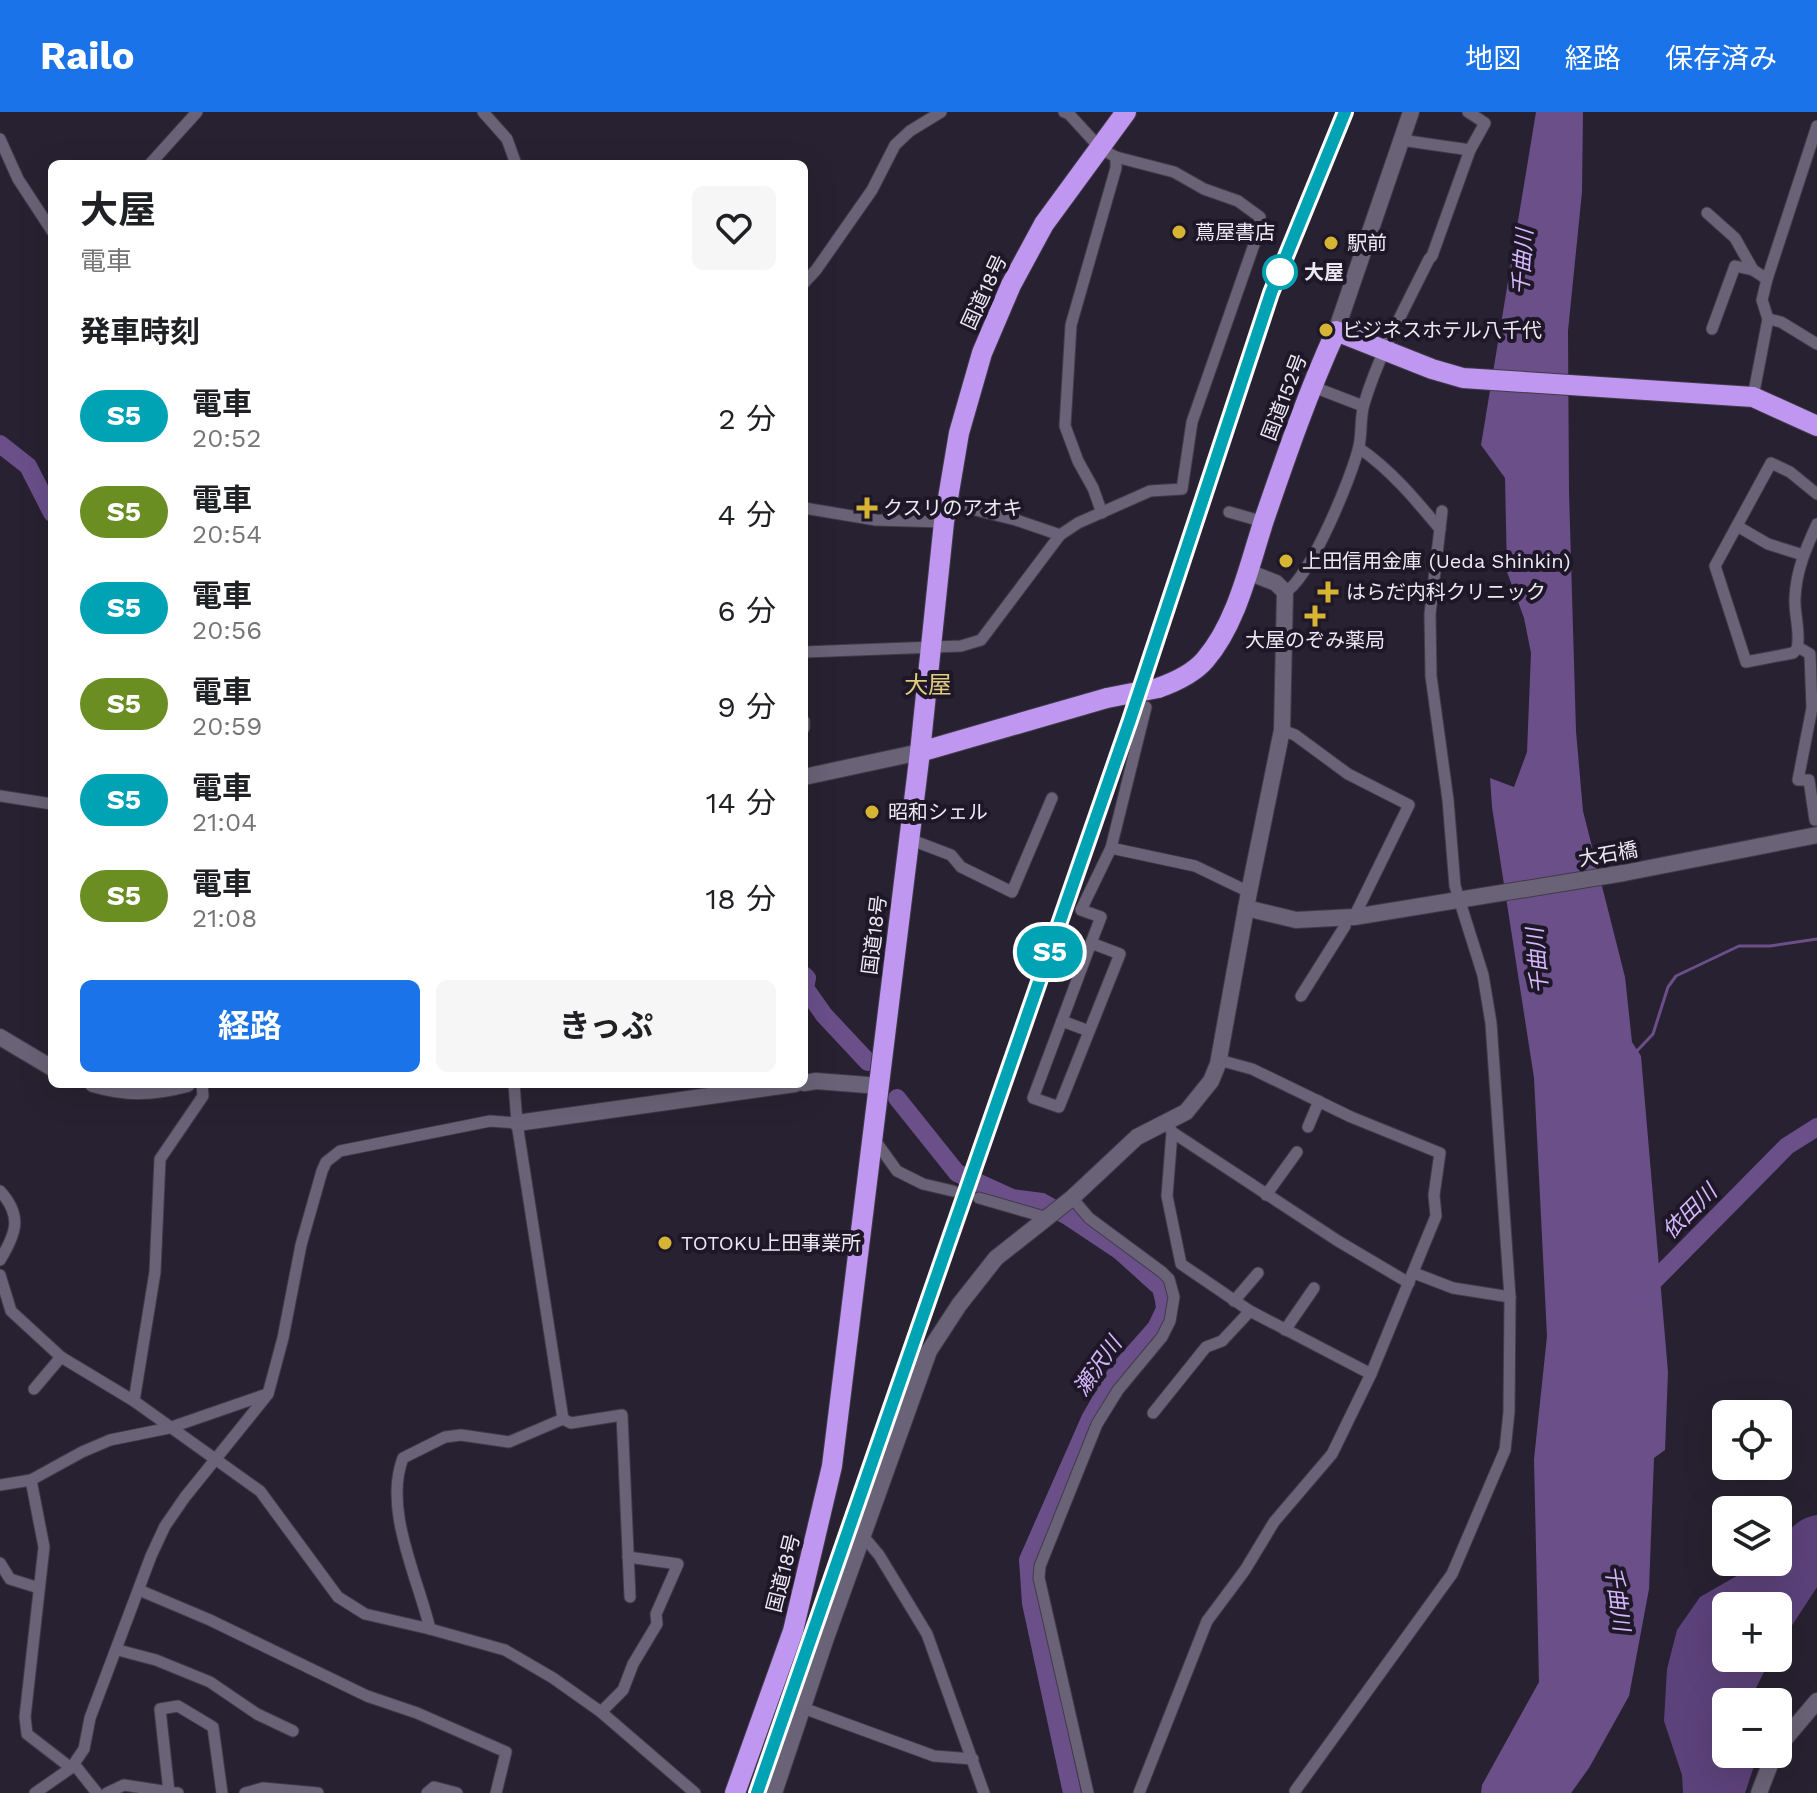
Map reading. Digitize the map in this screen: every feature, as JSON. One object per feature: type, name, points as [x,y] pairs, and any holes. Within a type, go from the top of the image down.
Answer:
[{"type":"highway","name":"国道18号","points":[[735,1793],[793,1631],[832,1466],[920,752],[945,512],[970,392],[996,319],[1044,224],[1108,153],[1126,112]]},
{"type":"highway","points":[[1336,331],[1463,378],[1753,397],[1817,426]]},
{"type":"highway","name":"国道152号","points":[[920,752],[1107,698],[1158,688],[1203,664],[1230,618],[1311,386],[1336,331]]},
{"type":"street","points":[[154,160],[197,112]]},
{"type":"street","points":[[483,112],[507,139],[515,160]]},
{"type":"street","points":[[808,279],[872,190],[895,145],[910,131],[941,112]]},
{"type":"street","points":[[1064,112],[1108,153],[1116,168],[1071,325],[1065,426],[1102,513]]},
{"type":"street","points":[[1336,331],[1411,112]]},
{"type":"street","points":[[1285,592],[1292,589],[1313,558],[1340,500],[1359,448],[1363,406],[1386,350],[1432,256],[1470,150],[1485,123],[1468,112]]},
{"type":"street","points":[[1753,397],[1768,319],[1762,300],[1767,279],[1816,134]]},
{"type":"street","points":[[0,139],[18,179],[48,225]]},
{"type":"street","points":[[1401,140],[1470,150]]},
{"type":"street","points":[[808,652],[961,646],[981,640],[1060,535],[1078,523],[1150,491],[1182,489],[1192,422],[1257,236],[1260,217],[1238,201],[1204,189],[1174,172],[1108,153]]},
{"type":"street","points":[[1707,213],[1735,238],[1753,270]]},
{"type":"street","points":[[1712,329],[1735,266],[1753,270],[1767,279]]},
{"type":"street","points":[[1768,319],[1781,322],[1817,344]]},
{"type":"street","points":[[1311,386],[1363,406]]},
{"type":"street","points":[[1359,448],[1398,480],[1440,529]]},
{"type":"street","points":[[1817,494],[1790,472],[1771,463],[1715,566],[1746,662],[1793,653],[1798,647],[1795,600],[1803,555],[1817,524]]},
{"type":"street","points":[[808,509],[876,520],[945,512],[1016,520],[1060,535]]},
{"type":"street","points":[[1295,1791],[1452,1574],[1505,1450],[1509,1412],[1510,1297],[1491,1023],[1466,898],[1455,886],[1448,800],[1431,676],[1430,614],[1442,511]]},
{"type":"street","points":[[1229,512],[1264,522]]},
{"type":"street","points":[[1737,526],[1768,544],[1803,555]]},
{"type":"street","points":[[774,1793],[929,1351],[959,1305],[996,1258],[1060,1208],[1137,1137],[1169,1127],[1199,1098],[1211,1081],[1219,1060],[1247,900],[1282,730],[1285,592],[1276,583],[1248,572]]},
{"type":"street","points":[[1798,647],[1810,654],[1814,690],[1798,780],[1809,780],[1817,820]]},
{"type":"street","points":[[1091,943],[1120,954],[1059,1107],[1033,1098],[1091,943],[1101,917],[1081,910],[1111,848],[1146,707]]},
{"type":"street","points":[[1282,730],[1295,735],[1348,774],[1409,805],[1345,926],[1301,996]]},
{"type":"street","points":[[808,776],[920,752]]},
{"type":"street","points":[[0,796],[48,803]]},
{"type":"street","points":[[909,839],[951,855],[961,867],[1012,892],[1052,798]]},
{"type":"street","name":"大石橋","points":[[1247,900],[1296,920],[1350,917],[1624,873],[1748,846],[1817,835]]},
{"type":"street","points":[[1111,848],[1195,866],[1247,900]]},
{"type":"street","points":[[1062,1021],[1089,1031]]},
{"type":"street","points":[[0,1037],[48,1066]]},
{"type":"street","points":[[1139,1793],[1207,1621],[1245,1570],[1274,1522],[1332,1454],[1371,1374],[1436,1216],[1434,1195],[1440,1153],[1252,1069],[1219,1060]]},
{"type":"street","points":[[808,1082],[880,1086]]},
{"type":"street","points":[[106,1088],[149,1093],[170,1088]]},
{"type":"street","points":[[134,1401],[155,1272],[160,1159],[203,1096],[202,1088]]},
{"type":"street","points":[[514,1088],[517,1123],[563,1419]]},
{"type":"street","points":[[35,1793],[72,1766],[84,1749],[90,1718],[165,1526],[268,1394],[301,1245],[326,1162],[340,1151],[490,1121],[517,1123],[766,1088]]},
{"type":"street","points":[[1308,1127],[1319,1101]]},
{"type":"street","points":[[1169,1127],[1266,1195],[1412,1278],[1510,1297]]},
{"type":"street","points":[[1169,1127],[1167,1196],[1181,1264],[1250,1311],[1371,1374]]},
{"type":"street","points":[[873,1138],[897,1171],[923,1184],[953,1191]]},
{"type":"street","points":[[1266,1195],[1297,1152]]},
{"type":"street","points":[[0,1260],[15,1236],[14,1213],[2,1196]]},
{"type":"street","points":[[979,1198],[1060,1208],[1089,1218],[1162,1272],[1169,1279],[1174,1297],[1173,1312],[1162,1337],[1118,1390],[1097,1424],[1040,1566],[1042,1593],[1088,1793]]},
{"type":"street","points":[[1234,1301],[1258,1273]]},
{"type":"street","points":[[0,1275],[6,1312],[61,1357],[134,1401],[260,1491],[338,1597],[365,1614],[505,1650],[553,1678],[601,1712],[695,1793]]},
{"type":"street","points":[[1285,1330],[1314,1288]]},
{"type":"street","points":[[1153,1413],[1206,1347],[1222,1341],[1250,1311]]},
{"type":"street","points":[[34,1389],[61,1357]]},
{"type":"street","points":[[0,1485],[31,1480],[110,1440],[169,1428],[268,1394]]},
{"type":"street","points":[[430,1629],[402,1536],[396,1500],[397,1473],[403,1458],[445,1437],[461,1435],[509,1442],[563,1419],[571,1423],[622,1415],[630,1597]]},
{"type":"street","points":[[31,1480],[44,1547],[25,1717],[27,1734],[72,1766],[97,1793]]},
{"type":"street","points":[[863,1536],[879,1555],[927,1634],[984,1793]]},
{"type":"street","points":[[601,1712],[623,1690],[633,1664],[657,1624],[656,1614],[678,1564],[628,1557]]},
{"type":"street","points":[[0,1563],[10,1579],[39,1588]]},
{"type":"street","points":[[139,1590],[210,1620],[367,1696],[417,1713],[506,1752],[496,1793]]},
{"type":"street","points":[[118,1650],[156,1660],[210,1682],[257,1714],[293,1731]]},
{"type":"street","points":[[1792,1728],[1817,1701]]},
{"type":"street","points":[[107,1793],[124,1785],[174,1792],[160,1709],[178,1706],[213,1727],[222,1793]]},
{"type":"street","points":[[803,1708],[934,1756],[973,1759]]},
{"type":"street","points":[[1759,1793],[1769,1768]]},
{"type":"street","points":[[427,1793],[434,1787],[457,1793]]},
{"type":"street","points":[[245,1793],[263,1788],[318,1793]]},
{"type":"shaded area","points":[[1817,1515],[1817,1587],[1792,1625],[1792,1592],[1712,1592],[1712,1672],[1764,1672],[1756,1688],[1712,1688],[1712,1768],[1753,1768],[1745,1793],[1683,1793],[1682,1775],[1664,1721],[1667,1669],[1677,1630],[1700,1597],[1737,1576],[1792,1576],[1792,1528]]},
{"type":"water","name":"千曲川","points":[[1536,112],[1583,112],[1582,192],[1568,331],[1576,731],[1583,811],[1625,977],[1632,1042],[1641,1056],[1668,1372],[1665,1450],[1654,1458],[1649,1589],[1629,1696],[1589,1768],[1571,1793],[1481,1793],[1482,1785],[1539,1682],[1534,1459],[1547,1336],[1534,1078],[1490,778],[1514,787],[1527,752],[1531,653],[1524,618],[1507,572],[1505,478],[1481,445]]},
{"type":"waterway","name":"瀬沢川","points":[[0,444],[28,466],[48,505]]},
{"type":"waterway","points":[[1636,1052],[1653,1034],[1668,987],[1676,976],[1739,946],[1770,946],[1817,939]]},
{"type":"waterway","name":"瀬沢川","points":[[808,992],[824,1015],[868,1062]]},
{"type":"waterway","name":"瀬沢川","points":[[897,1098],[957,1173],[1012,1198],[1042,1202],[1069,1217],[1120,1251],[1161,1288],[1165,1309],[1156,1328],[1117,1372],[1090,1419],[1028,1560],[1031,1603],[1072,1793]]},
{"type":"waterway","name":"依田川","points":[[1643,1292],[1787,1146],[1817,1127]]},
{"type":"railway","points":[[757,1793],[1130,720],[1271,293],[1345,112]]},
{"type":"train","name":"S5","points":[[757,1793],[1130,720],[1271,293],[1345,112]]},
{"type":"place","name":"蔦屋書店","points":[[1179,232]]},
{"type":"place","name":"駅前","points":[[1331,243]]},
{"type":"place","name":"大屋","points":[[1280,272]]},
{"type":"place","name":"ビジネスホテル八千代","points":[[1326,330]]},
{"type":"place","name":"クスリのアオキ","points":[[867,508]]},
{"type":"place","name":"上田信用金庫 (Ueda Shinkin)","points":[[1286,561]]},
{"type":"place","name":"はらだ内科クリニック","points":[[1328,592]]},
{"type":"place","name":"大屋のぞみ薬局","points":[[1315,616]]},
{"type":"place","name":"昭和シェル","points":[[872,812]]},
{"type":"place","name":"TOTOKU上田事業所","points":[[665,1243]]},
{"type":"district","name":"大屋","points":[[928,685]]}]
